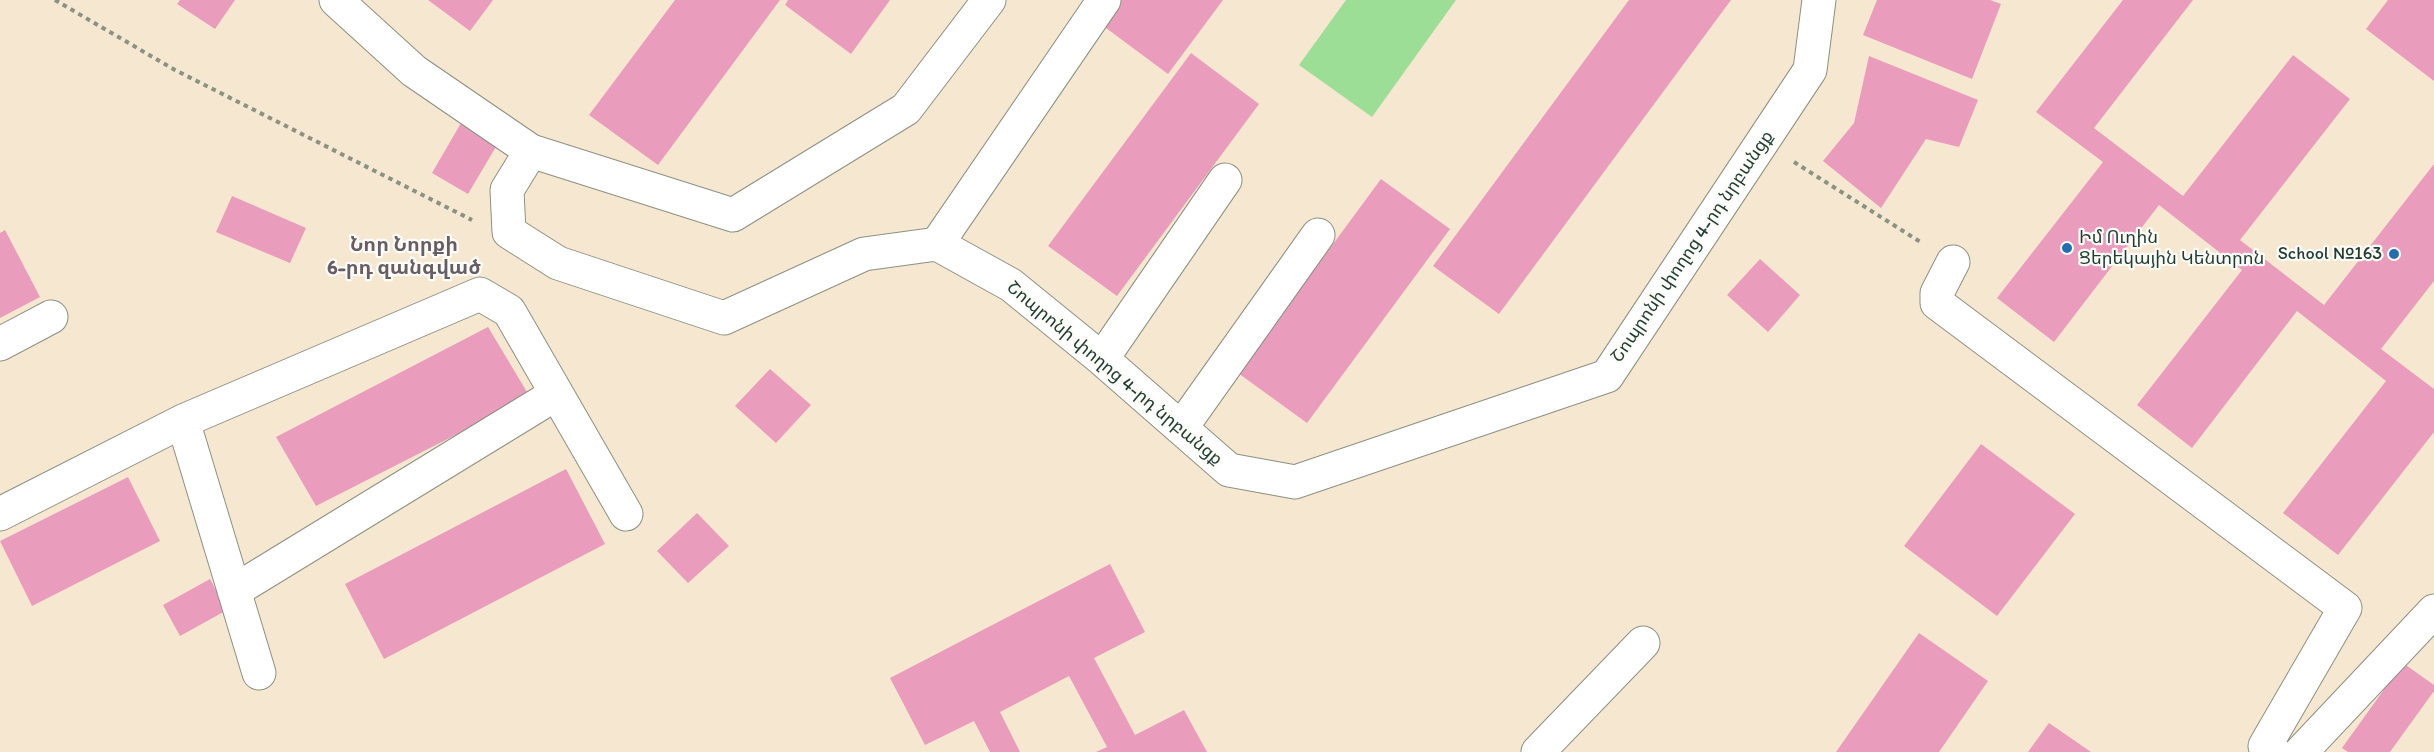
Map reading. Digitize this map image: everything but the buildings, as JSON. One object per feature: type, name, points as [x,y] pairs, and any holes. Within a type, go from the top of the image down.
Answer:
[{"type":"street","points":[[336,0],[414,71],[531,151],[733,215],[906,109],[989,0]]},
{"type":"street","points":[[531,151],[507,190],[509,232],[558,263],[724,318],[864,254],[936,244],[1104,0]]},
{"type":"street","name":"Շոպրոնի փողոց 4-րդ նրբանցք","points":[[936,244],[1011,285],[1102,359],[1229,470],[1295,482],[1607,376],[1810,70],[1819,0]]},
{"type":"street","points":[[1102,359],[1225,180]]},
{"type":"street","points":[[1180,428],[1318,235]]},
{"type":"street","points":[[1953,262],[1936,293],[1937,303],[2345,608],[2265,746],[2274,752]]},
{"type":"street","points":[[0,514],[183,421],[480,294],[509,311],[626,514]]},
{"type":"street","points":[[0,344],[51,317]]},
{"type":"street","points":[[234,591],[556,394]]},
{"type":"street","points":[[183,421],[259,673]]},
{"type":"street","points":[[2301,752],[2434,611]]},
{"type":"street","points":[[1538,752],[1643,643]]},
{"type":"path","points":[[55,0],[175,70],[466,218]]},
{"type":"path","points":[[1762,142],[1953,262]]},
{"type":"green space","points":[[1346,0],[1456,0],[1372,117],[1299,65]]},
{"type":"place","name":"Իմ Ուղին Ցերեկային Կենտրոն","points":[[2067,248]]},
{"type":"place","name":"School №163","points":[[2394,254]]},
{"type":"district","name":"Նոր Նորքի 6-րդ զանգված","points":[[404,258]]}]
